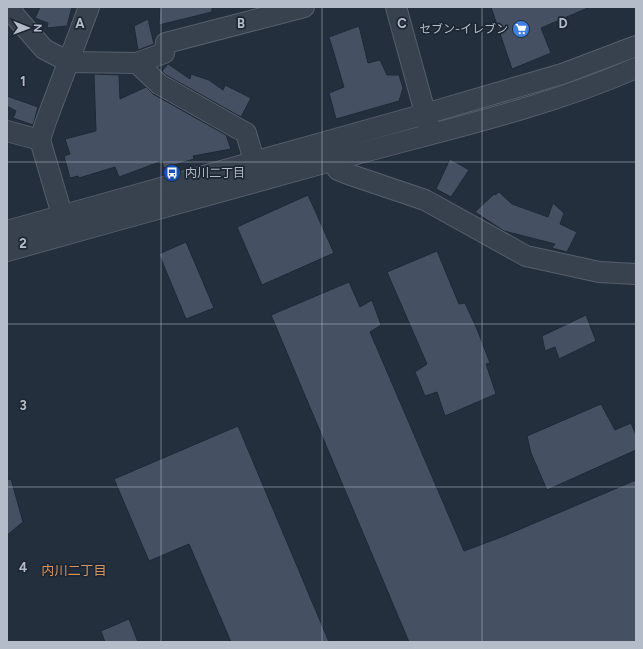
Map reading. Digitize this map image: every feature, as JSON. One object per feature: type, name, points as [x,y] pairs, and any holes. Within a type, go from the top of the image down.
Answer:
[{"type":"street","points":[[68,234],[40,140],[89,7]]},
{"type":"street","points":[[396,7],[432,135]]},
{"type":"street","points":[[11,14],[44,49],[69,62],[137,63],[164,53],[166,43],[299,8]]},
{"type":"street","points":[[7,230],[425,114],[562,74],[636,46]]},
{"type":"street","points":[[137,63],[159,84],[246,133],[260,181]]},
{"type":"street","points":[[7,251],[331,160],[432,135],[517,111],[583,90],[636,68]]},
{"type":"street","points":[[7,131],[40,140]]},
{"type":"street","points":[[331,160],[338,170],[425,200],[526,256],[599,272],[636,274]]},
{"type":"building","points":[[40,7],[72,7],[67,26],[47,28],[48,23],[35,18]]},
{"type":"building","points":[[160,7],[212,7],[212,12],[159,25]]},
{"type":"building","points":[[491,7],[590,7],[541,28],[551,53],[512,69]]},
{"type":"building","points":[[148,19],[154,44],[138,50],[134,26]]},
{"type":"building","points":[[359,26],[368,63],[380,60],[387,75],[399,75],[403,88],[399,101],[336,119],[329,93],[344,87],[329,37]]},
{"type":"building","points":[[168,64],[190,79],[191,74],[209,80],[223,90],[225,85],[251,98],[241,117],[166,75],[162,71]]},
{"type":"building","points":[[94,74],[119,75],[120,99],[146,87],[153,94],[226,135],[231,149],[193,156],[194,159],[164,168],[162,161],[119,177],[115,167],[79,178],[78,176],[70,178],[64,156],[70,154],[65,139],[96,131]]},
{"type":"building","points":[[7,96],[38,107],[33,125],[13,118],[16,111],[7,106]]},
{"type":"building","points":[[450,159],[469,170],[451,197],[436,189]]},
{"type":"building","points":[[499,192],[512,204],[548,217],[553,203],[564,213],[560,224],[577,232],[567,252],[552,248],[555,244],[504,231],[475,212],[494,194],[495,195]]},
{"type":"building","points":[[308,195],[334,253],[262,285],[237,227]]},
{"type":"building","points":[[186,242],[214,308],[186,319],[159,254]]},
{"type":"building","points":[[437,251],[459,304],[465,303],[477,329],[490,363],[486,364],[496,394],[445,416],[437,392],[425,396],[415,372],[427,364],[387,272]]},
{"type":"building","points":[[349,282],[360,307],[372,300],[381,325],[370,332],[464,551],[504,536],[636,480],[636,642],[409,642],[271,315]]},
{"type":"building","points":[[586,315],[596,341],[559,359],[555,347],[545,351],[542,336]]},
{"type":"building","points":[[601,404],[615,430],[631,423],[636,435],[636,450],[547,490],[531,453],[527,436]]},
{"type":"building","points":[[238,426],[329,642],[231,642],[189,544],[149,561],[114,479]]},
{"type":"building","points":[[11,479],[23,522],[7,535],[7,480]]},
{"type":"building","points":[[129,619],[138,642],[105,642],[101,631]]},
{"type":"place","name":"セブン-イレブン","points":[[521,29]]},
{"type":"place","name":"内川二丁目","points":[[172,173]]},
{"type":"district","name":"内川二丁目","points":[[74,570]]}]
